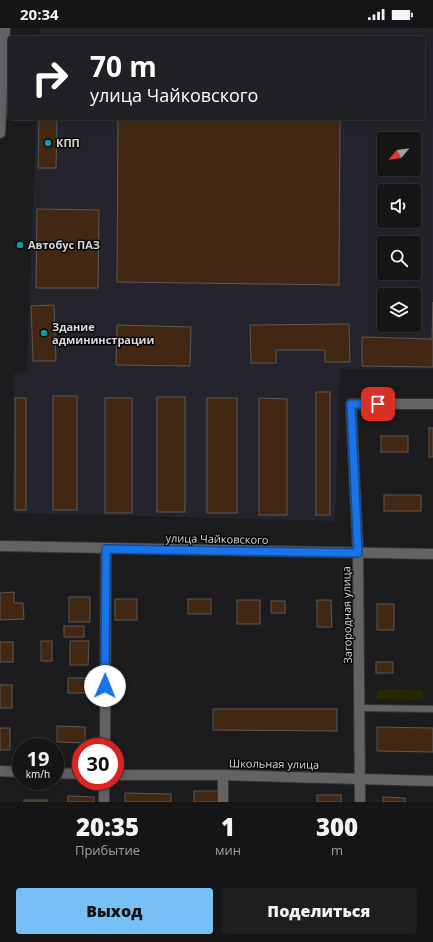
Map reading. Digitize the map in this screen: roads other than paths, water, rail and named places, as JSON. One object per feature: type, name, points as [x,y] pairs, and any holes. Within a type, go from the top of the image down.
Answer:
[{"type":"street","points":[[0,133],[5,28]]},
{"type":"street","name":"Загородная улица","points":[[360,802],[358,553],[351,404],[433,404]]},
{"type":"street","name":"улица Чайковского","points":[[0,546],[433,554]]},
{"type":"street","points":[[105,738],[106,549]]},
{"type":"street","points":[[0,771],[12,772]]},
{"type":"street","name":"Школьная улица","points":[[124,775],[223,775],[433,781]]},
{"type":"street","points":[[223,775],[223,802]]},
{"type":"street","points":[[104,790],[104,802]]},
{"type":"lane","points":[[360,708],[433,709]]},
{"type":"place","name":"КПП","points":[[48,143]]},
{"type":"place","name":"Автобус ПАЗ","points":[[20,245]]},
{"type":"place","name":"Здание админинстрации","points":[[44,333]]}]
